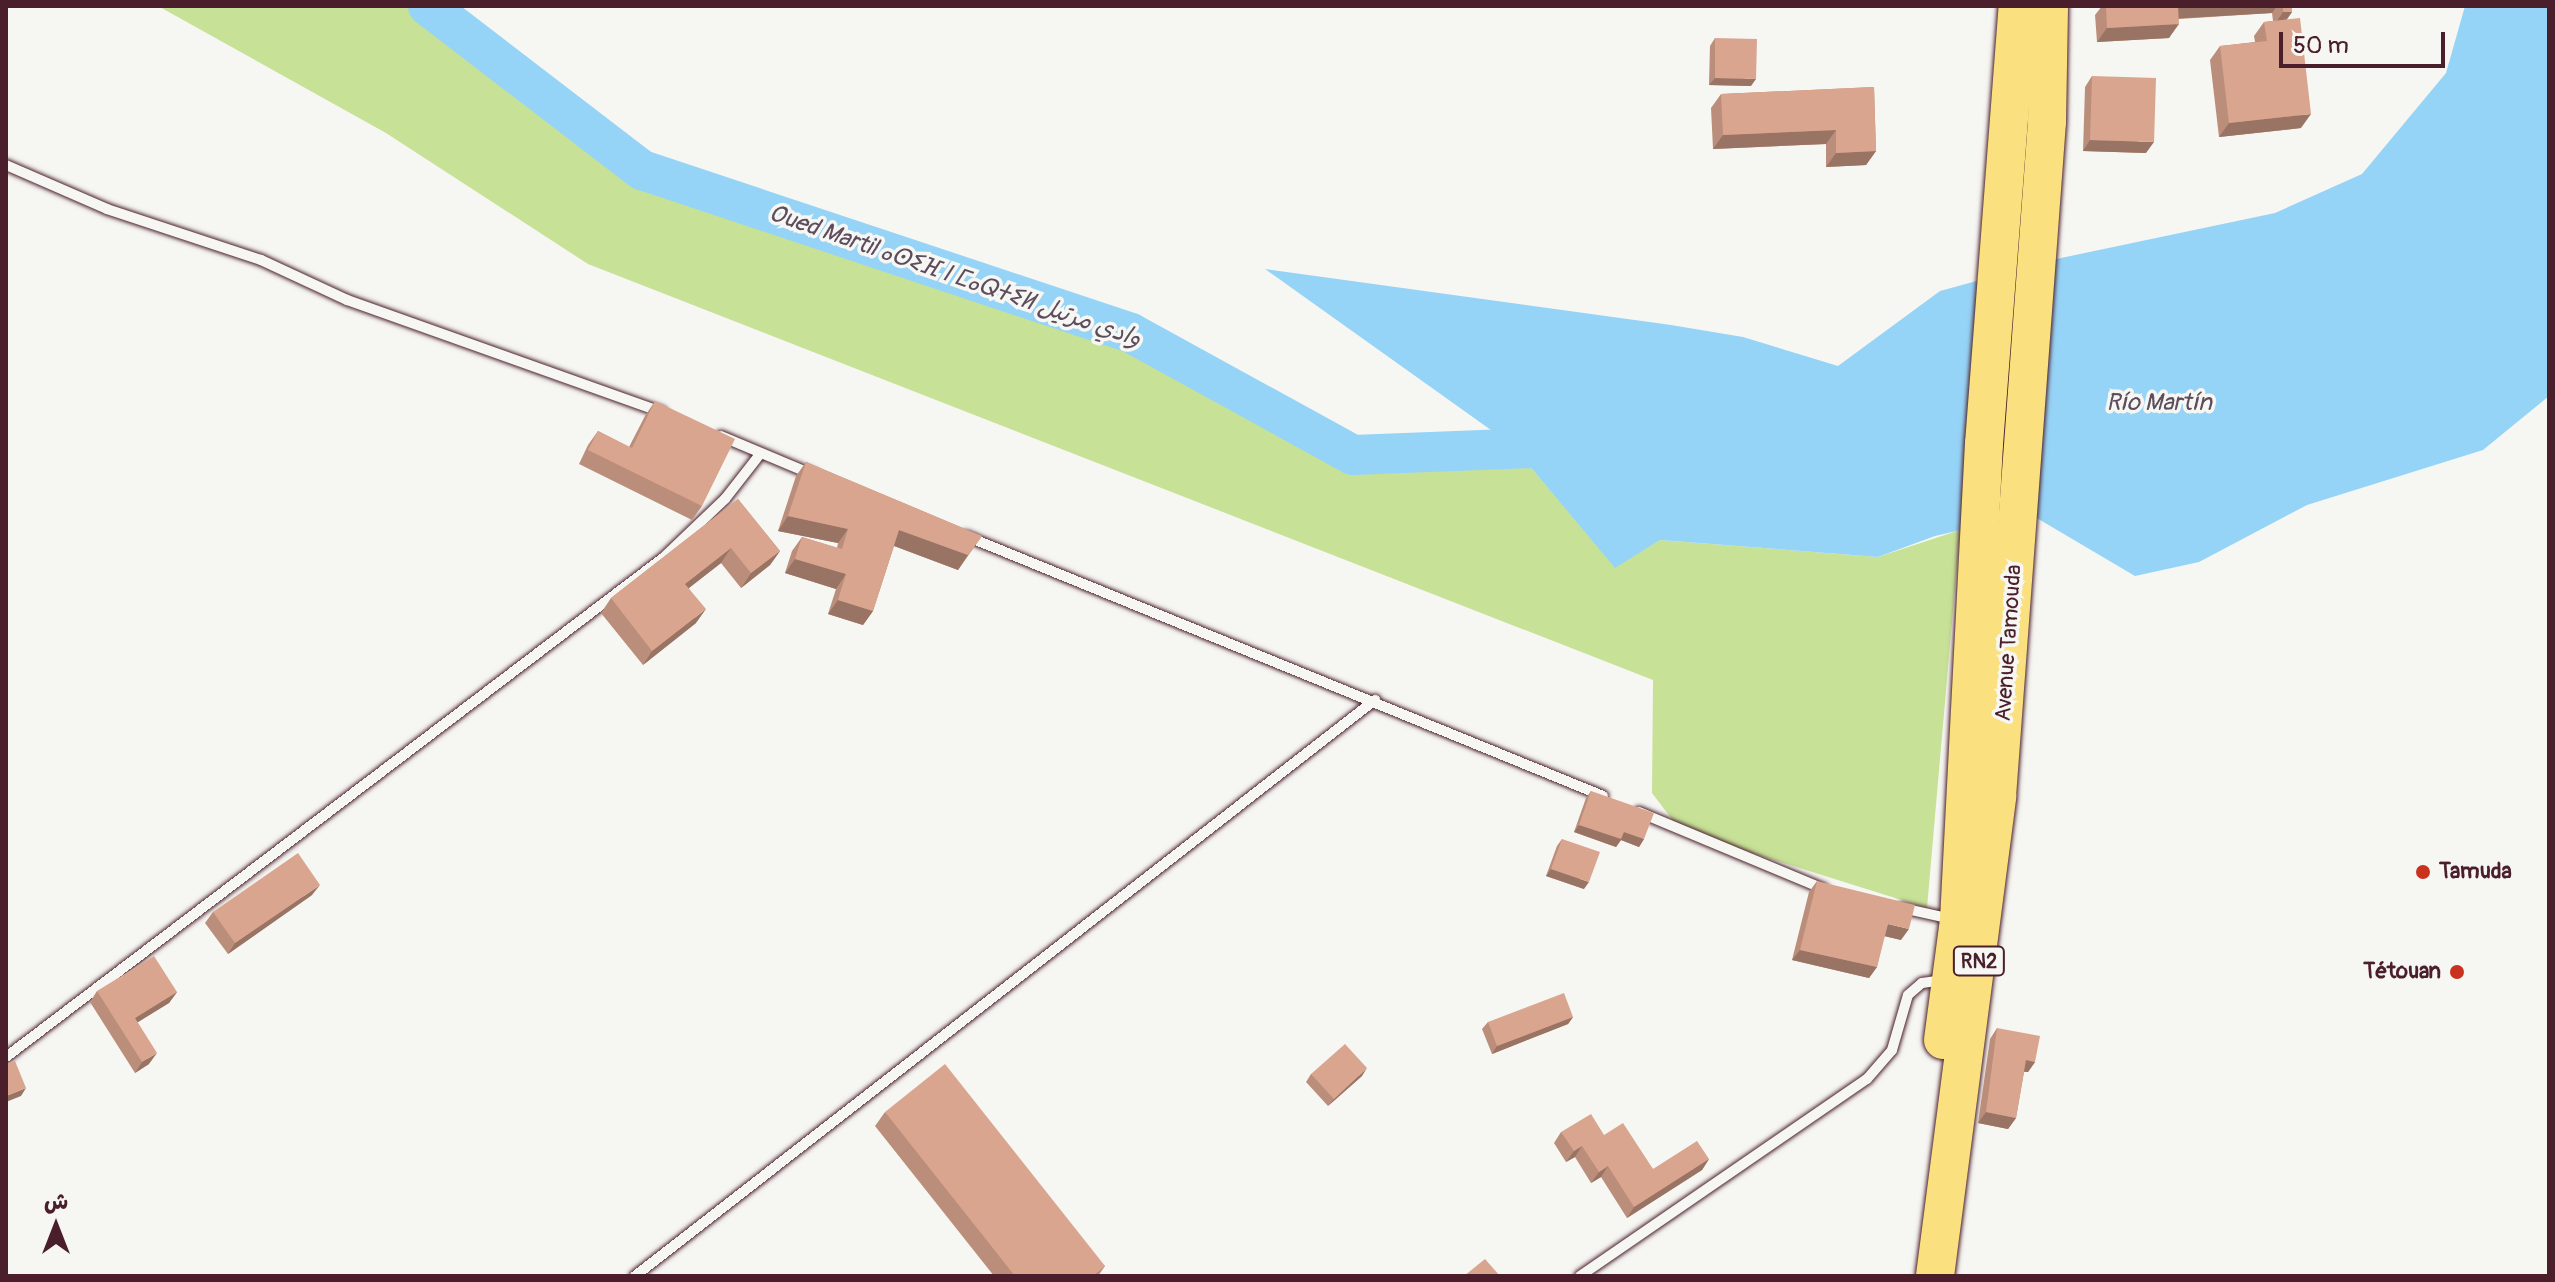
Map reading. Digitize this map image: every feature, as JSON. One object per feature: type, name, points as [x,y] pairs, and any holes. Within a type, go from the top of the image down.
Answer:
[{"type":"highway","name":"Avenue Tamouda","points":[[1935,1276],[1977,977],[2009,120],[2018,6]]},
{"type":"highway","name":"Avenue Tamouda","points":[[1914,1276],[1959,920],[2047,122],[2049,6]]},
{"type":"lane","points":[[6,165],[107,209],[261,260],[347,300],[681,420]]},
{"type":"lane","points":[[710,431],[824,479]]},
{"type":"lane","points":[[6,1057],[663,558],[725,499],[761,453]]},
{"type":"lane","points":[[950,530],[1375,700],[1610,799]]},
{"type":"lane","points":[[635,1276],[1375,700]]},
{"type":"lane","points":[[1625,806],[1831,892]]},
{"type":"lane","points":[[1888,904],[1959,920]]},
{"type":"lane","points":[[1580,1276],[1867,1079],[1892,1050],[1908,995],[1922,983],[1950,980]]},
{"type":"green space","points":[[158,6],[428,6],[642,170],[1131,333],[1353,455],[1512,445],[1615,567],[1660,540],[1878,557],[1960,530],[1927,908],[1681,831],[1652,793],[1653,680],[588,264],[386,133]]},
{"type":"water","name":"Río Martín","points":[[2465,6],[2549,6],[2549,396],[2483,450],[2307,505],[2199,562],[2135,576],[2030,514],[1935,536],[1878,557],[1660,540],[1615,568],[1512,445],[1265,269],[1743,337],[1838,366],[1940,291],[2061,258],[2275,213],[2362,174],[2446,73]]},
{"type":"building","points":[[2106,6],[2178,6],[2179,24],[2107,28]]},
{"type":"building","points":[[2283,6],[2292,6],[2292,12],[2283,12]]},
{"type":"building","points":[[2300,18],[2311,114],[2229,123],[2220,46],[2267,41],[2264,22]]},
{"type":"building","points":[[1715,38],[1757,39],[1756,79],[1715,78]]},
{"type":"building","points":[[2092,76],[2156,78],[2154,142],[2090,140]]},
{"type":"building","points":[[1874,87],[1876,151],[1836,153],[1836,130],[1723,135],[1721,94]]},
{"type":"building","points":[[655,401],[735,439],[702,506],[588,450],[598,431],[632,448]]},
{"type":"building","points":[[806,462],[982,536],[968,555],[899,530],[873,611],[838,600],[846,574],[795,559],[802,537],[842,549],[848,529],[788,516]]},
{"type":"building","points":[[738,499],[780,551],[751,573],[731,548],[685,584],[706,609],[652,651],[611,598]]},
{"type":"building","points":[[1591,791],[1654,813],[1644,839],[1624,832],[1621,839],[1579,825]]},
{"type":"building","points":[[1562,839],[1600,852],[1589,882],[1551,869]]},
{"type":"building","points":[[298,853],[320,885],[235,943],[213,912]]},
{"type":"building","points":[[1817,881],[1915,905],[1909,929],[1888,924],[1877,967],[1800,950]]},
{"type":"building","points":[[154,956],[177,992],[135,1018],[157,1053],[142,1062],[97,991]]},
{"type":"building","points":[[1564,993],[1573,1017],[1497,1046],[1488,1022]]},
{"type":"building","points":[[1997,1028],[2040,1036],[2035,1062],[2026,1060],[2016,1118],[1986,1112]]},
{"type":"building","points":[[1345,1044],[1367,1068],[1334,1099],[1311,1074]]},
{"type":"building","points":[[15,1061],[26,1088],[6,1096],[6,1064]]},
{"type":"building","points":[[945,1064],[1105,1266],[1093,1276],[1015,1276],[885,1112]]},
{"type":"building","points":[[1591,1114],[1604,1135],[1623,1123],[1653,1169],[1697,1141],[1709,1159],[1634,1207],[1608,1166],[1599,1172],[1582,1146],[1574,1151],[1561,1132]]},
{"type":"building","points":[[1485,1259],[1500,1276],[1464,1276]]},
{"type":"waterway","name":"Oued Martil ⴰⵙⵉⴼ ⵏ ⵎⴰⵕⵜⵉⵍ وادي مرتيل","points":[[428,6],[642,170],[1131,333],[1353,455],[1566,447]]},
{"type":"place","name":"Tamuda","points":[[2423,872]]},
{"type":"place","name":"Tétouan","points":[[2457,972]]}]
